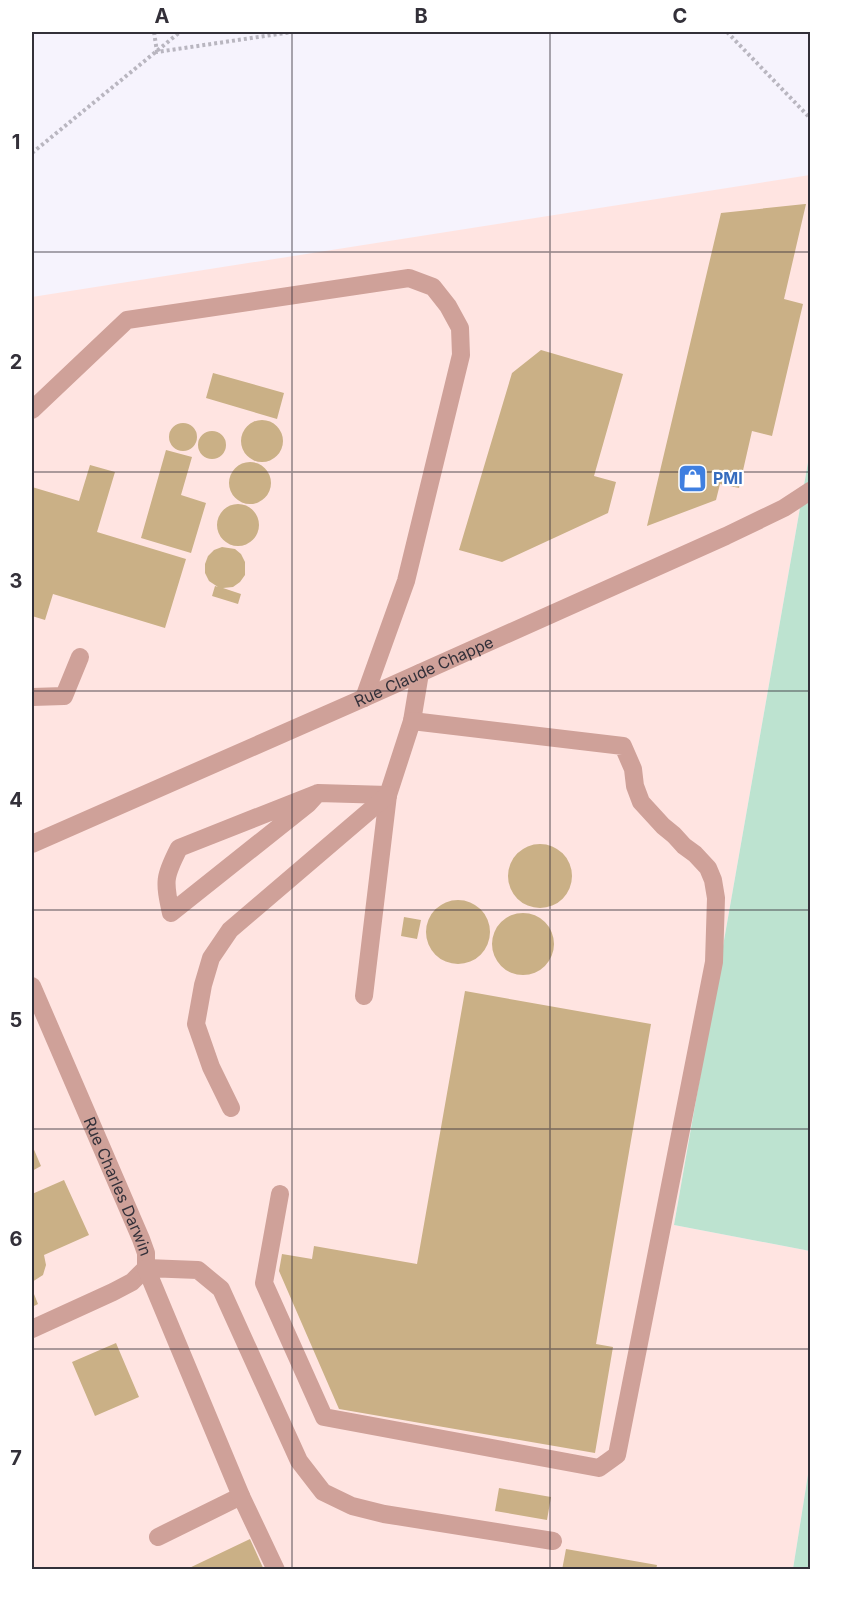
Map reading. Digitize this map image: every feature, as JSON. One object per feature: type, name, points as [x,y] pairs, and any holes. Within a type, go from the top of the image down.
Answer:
[{"type":"street","points":[[32,410],[127,320],[409,278],[433,287],[448,306],[460,328],[461,355],[406,580],[364,699]]},
{"type":"street","name":"Rue Claude Chappe","points":[[32,844],[364,699],[726,536],[784,508],[810,491]]},
{"type":"street","points":[[32,697],[64,696],[80,657]]},
{"type":"street","points":[[364,996],[388,795],[412,721],[420,673]]},
{"type":"street","points":[[279,1194],[264,1283],[324,1417],[599,1468],[617,1455],[714,962],[716,898],[713,880],[708,868],[641,802],[635,786],[633,770],[622,746],[412,721]]},
{"type":"street","points":[[318,793],[308,804],[171,913],[165,887],[168,869],[178,848],[318,793],[388,795]]},
{"type":"street","points":[[231,1108],[211,1067],[196,1024],[203,985],[211,958],[230,930],[388,795]]},
{"type":"street","name":"Rue Charles Darwin","points":[[32,986],[146,1253],[146,1268],[132,1282],[32,1329]]},
{"type":"street","points":[[276,1569],[241,1496],[146,1268],[198,1270],[221,1289],[299,1461],[323,1492],[352,1506],[384,1514],[553,1541]]},
{"type":"street","points":[[158,1537],[241,1496]]},
{"type":"path","points":[[154,32],[157,52]]},
{"type":"path","points":[[32,153],[180,32]]},
{"type":"path","points":[[157,52],[292,32]]},
{"type":"path","points":[[728,32],[810,118]]},
{"type":"shaded area","points":[[810,175],[810,451],[674,1225],[810,1251],[810,1462],[793,1569],[32,1570],[32,297]]},
{"type":"green space","points":[[810,451],[810,1251],[674,1225]]},
{"type":"green space","points":[[810,1462],[810,1569],[793,1569]]},
{"type":"building","points":[[806,204],[784,299],[803,304],[772,436],[752,431],[739,488],[720,484],[716,500],[647,526],[721,213]]},
{"type":"building","points":[[541,350],[623,374],[594,476],[616,482],[608,513],[502,562],[459,550],[512,373]]},
{"type":"building","points":[[213,373],[284,393],[277,419],[206,398]]},
{"type":"building","points":[[262,420],[277,426],[283,441],[277,456],[262,462],[247,456],[241,441],[247,426]]},
{"type":"building","points":[[183,423],[193,427],[197,437],[193,447],[183,451],[173,447],[169,437],[173,427]]},
{"type":"building","points":[[212,431],[222,435],[226,445],[222,455],[212,459],[202,455],[198,445],[202,435]]},
{"type":"building","points":[[166,450],[192,457],[181,495],[206,503],[191,553],[141,538]]},
{"type":"building","points":[[250,462],[265,468],[271,483],[265,498],[250,504],[235,498],[229,483],[235,468]]},
{"type":"building","points":[[90,465],[115,472],[97,532],[186,559],[165,628],[53,594],[45,620],[32,616],[32,487],[79,501]]},
{"type":"building","points":[[238,504],[253,510],[259,525],[253,540],[238,546],[223,540],[217,525],[223,510]]},
{"type":"building","points":[[222,547],[235,549],[245,562],[245,575],[240,582],[233,587],[223,588],[241,594],[238,604],[212,596],[215,586],[218,587],[209,581],[205,573],[208,556],[214,550]]},
{"type":"building","points":[[534,844],[546,844],[563,853],[570,864],[572,876],[570,888],[563,899],[546,908],[534,908],[522,903],[513,894],[508,882],[508,870],[513,858],[522,849]]},
{"type":"building","points":[[458,900],[476,906],[484,914],[490,932],[484,950],[476,958],[458,964],[440,958],[432,950],[426,932],[432,914],[440,906]]},
{"type":"building","points":[[517,913],[529,913],[545,922],[552,932],[554,944],[552,956],[545,966],[529,975],[517,975],[506,970],[497,961],[492,950],[492,938],[497,927],[506,918]]},
{"type":"building","points":[[404,917],[421,920],[417,939],[401,936]]},
{"type":"building","points":[[465,991],[651,1024],[596,1344],[613,1347],[595,1453],[339,1409],[279,1271],[282,1254],[312,1259],[314,1246],[417,1264]]},
{"type":"building","points":[[32,1145],[41,1166],[32,1171]]},
{"type":"building","points":[[64,1180],[89,1235],[44,1255],[46,1265],[43,1275],[32,1282],[32,1194]]},
{"type":"building","points":[[32,1289],[38,1304],[32,1307]]},
{"type":"building","points":[[116,1343],[139,1397],[95,1416],[72,1362]]},
{"type":"building","points":[[499,1488],[551,1497],[547,1520],[495,1511]]},
{"type":"building","points":[[250,1539],[264,1570],[185,1570]]},
{"type":"building","points":[[566,1549],[657,1565],[656,1570],[562,1570]]},
{"type":"place","name":"PMI","points":[[692,478]]}]
